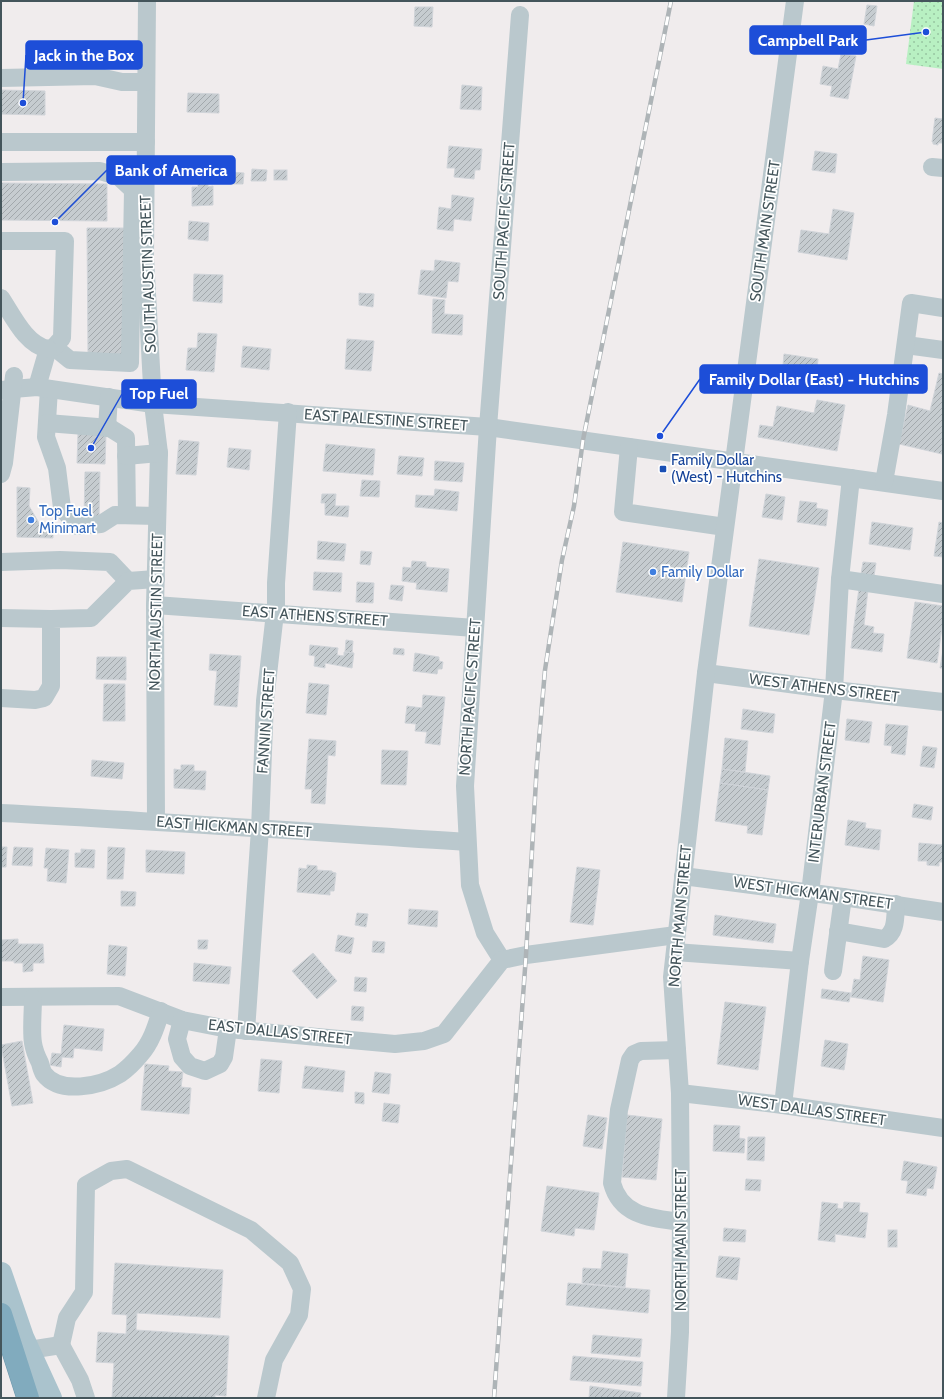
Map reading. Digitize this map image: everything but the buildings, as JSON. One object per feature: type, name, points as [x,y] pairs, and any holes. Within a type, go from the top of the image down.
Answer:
[{"type":"highway","points":[[1,1314],[28,1398]]},
{"type":"main road","points":[[1,1273],[23,1337],[51,1398]]},
{"type":"street","name":"SOUTH AUSTIN STREET","points":[[147,1],[145,257],[153,404]]},
{"type":"street","name":"SOUTH MAIN STREET","points":[[734,461],[795,1]]},
{"type":"street","name":"SOUTH PACIFIC STREET","points":[[488,427],[520,15]]},
{"type":"street","points":[[1,78],[95,76],[122,82],[146,82]]},
{"type":"street","points":[[1,142],[146,142]]},
{"type":"street","points":[[1,172],[100,171],[119,177],[133,190],[130,363],[70,360],[51,348]]},
{"type":"street","points":[[1,241],[65,241],[62,338],[59,343],[51,348],[42,348],[29,339],[1,298]]},
{"type":"street","points":[[884,482],[896,415],[911,304],[943,308]]},
{"type":"street","points":[[906,346],[943,350]]},
{"type":"street","points":[[51,348],[43,388],[47,423],[46,437],[56,468],[62,508],[77,526],[101,524],[115,515],[157,516]]},
{"type":"street","points":[[1,474],[4,463],[7,381]]},
{"type":"street","name":"EAST PALESTINE STREET","points":[[7,381],[43,388],[153,404],[288,412],[488,427],[943,491]]},
{"type":"street","points":[[107,428],[109,397]]},
{"type":"street","name":"NORTH AUSTIN STREET","points":[[153,404],[159,453],[155,605],[156,821]]},
{"type":"street","name":"FANNIN STREET","points":[[246,1031],[260,829],[265,702],[275,613],[288,412]]},
{"type":"street","points":[[47,423],[110,428],[126,438],[127,515]]},
{"type":"street","name":"NORTH PACIFIC STREET","points":[[488,427],[465,786],[470,885],[485,934],[502,960]]},
{"type":"street","points":[[629,447],[623,512],[725,527]]},
{"type":"street","points":[[126,456],[159,453]]},
{"type":"street","name":"NORTH MAIN STREET","points":[[676,1398],[680,1332],[680,1093],[672,977],[706,673],[734,461]]},
{"type":"street","name":"INTERURBAN STREET","points":[[783,1105],[834,690],[840,579],[851,478]]},
{"type":"street","points":[[1,562],[60,560],[110,562],[128,581]]},
{"type":"street","points":[[1,618],[91,618],[128,581],[156,579]]},
{"type":"street","points":[[840,579],[943,594]]},
{"type":"street","name":"EAST ATHENS STREET","points":[[155,605],[475,628]]},
{"type":"street","points":[[1,698],[35,700],[44,698],[51,686],[51,619]]},
{"type":"street","name":"WEST ATHENS STREET","points":[[706,673],[834,690],[943,702]]},
{"type":"street","name":"EAST HICKMAN STREET","points":[[1,813],[156,821],[468,842]]},
{"type":"street","name":"WEST HICKMAN STREET","points":[[683,876],[896,904],[943,912]]},
{"type":"street","points":[[833,972],[843,897]]},
{"type":"street","points":[[838,931],[884,939],[889,936],[893,930],[896,904]]},
{"type":"street","points":[[502,960],[526,955],[675,944],[800,961]]},
{"type":"street","name":"EAST DALLAS STREET","points":[[1,997],[34,998],[119,996],[182,1020],[228,1029],[395,1044],[424,1042],[444,1034],[502,960]]},
{"type":"street","points":[[34,998],[33,1043],[43,1073],[50,1081],[62,1086],[82,1086],[101,1082],[120,1074],[140,1056],[148,1046],[160,1012]]},
{"type":"street","points":[[182,1020],[176,1039],[182,1057],[190,1066],[205,1071],[220,1064],[224,1057],[228,1029]]},
{"type":"street","points":[[677,1050],[641,1051],[634,1054],[630,1060],[619,1110],[612,1183],[614,1191],[625,1206],[638,1214],[646,1217],[681,1222]]},
{"type":"street","name":"WEST DALLAS STREET","points":[[680,1093],[783,1105],[943,1128]]},
{"type":"street","points":[[86,1398],[80,1380],[61,1345],[67,1318],[84,1292],[86,1185],[111,1171],[127,1169],[251,1230],[290,1263],[302,1289],[299,1315],[274,1360],[266,1398]]},
{"type":"street","points":[[29,1350],[61,1345]]},
{"type":"green space","points":[[914,1],[943,1],[943,69],[906,64]]},
{"type":"railway","points":[[494,1398],[526,955],[537,763],[545,670],[562,560],[574,506],[583,440],[671,1]]},
{"type":"place","name":"Campbell Park","points":[[926,32]]},
{"type":"place","name":"Jack in the Box","points":[[23,103]]},
{"type":"place","name":"Bank of America","points":[[55,222]]},
{"type":"place","name":"Family Dollar (East) - Hutchins","points":[[660,436]]},
{"type":"place","name":"Top Fuel","points":[[91,448]]},
{"type":"place","name":"Family Dollar (West) - Hutchins","points":[[663,469]]},
{"type":"place","name":"Top Fuel Minimart","points":[[31,520]]},
{"type":"place","name":"Family Dollar","points":[[653,572]]}]
